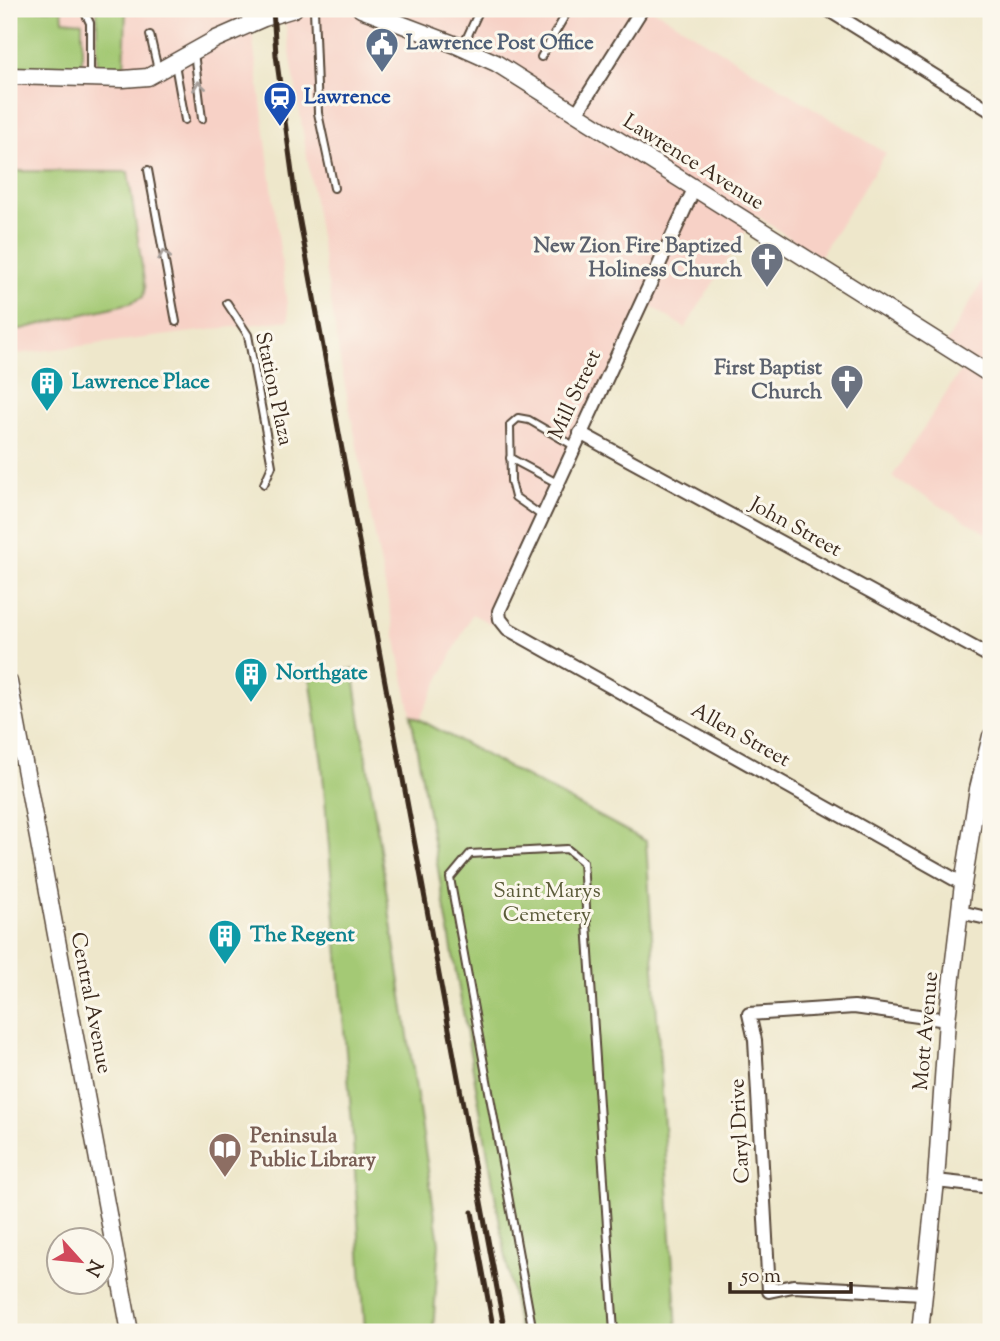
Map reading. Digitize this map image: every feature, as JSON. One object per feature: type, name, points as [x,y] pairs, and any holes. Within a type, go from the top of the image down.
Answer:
[{"type":"street","points":[[9,76],[148,77],[247,26],[294,9]]},
{"type":"street","points":[[576,114],[642,9]]},
{"type":"street","points":[[827,9],[991,111]]},
{"type":"street","name":"Lawrence Avenue","points":[[369,10],[496,64],[991,375]]},
{"type":"street","name":"Mill Street","points":[[500,620],[499,611],[694,189]]},
{"type":"street","name":"John Street","points":[[580,433],[991,657]]},
{"type":"street","name":"Allen Street","points":[[500,620],[508,629],[963,884]]},
{"type":"street","name":"Central Avenue","points":[[9,685],[130,1332]]},
{"type":"street","name":"Mott Avenue","points":[[920,1332],[936,1181],[947,1020],[963,884],[978,789],[991,736]]},
{"type":"street","points":[[960,912],[991,919]]},
{"type":"street","name":"Caryl Drive","points":[[923,1293],[793,1286],[769,1290],[755,1040],[749,1014],[854,1007],[947,1020]]},
{"type":"street","points":[[936,1181],[991,1186]]},
{"type":"lane","points":[[83,9],[90,23],[90,78]]},
{"type":"lane","points":[[243,9],[247,26]]},
{"type":"lane","points":[[314,9],[318,113],[334,188]]},
{"type":"lane","points":[[462,48],[480,9]]},
{"type":"lane","points":[[541,57],[569,9]]},
{"type":"lane","points":[[150,35],[159,72]]},
{"type":"lane","points":[[194,52],[202,119]]},
{"type":"lane","points":[[175,64],[185,120]]},
{"type":"lane","points":[[148,170],[176,323]]},
{"type":"lane","name":"Station Plaza","points":[[227,303],[248,335],[272,466],[264,485]]},
{"type":"lane","points":[[542,516],[515,497],[511,481],[510,425],[518,418],[529,420],[574,446]]},
{"type":"lane","points":[[510,458],[557,483]]},
{"type":"lane","points":[[533,1332],[450,878],[470,854],[567,849],[583,862],[614,1332]]},
{"type":"shaded area","points":[[9,9],[249,9],[289,320],[9,355]]},
{"type":"shaded area","points":[[283,9],[653,9],[886,153],[819,258],[756,215],[685,328],[643,301],[491,624],[472,614],[419,720],[411,715],[341,366]]},
{"type":"shaded area","points":[[991,267],[991,536],[892,477],[969,358],[946,343]]},
{"type":"green space","points":[[9,9],[62,9],[63,20],[82,22],[82,76],[9,74]]},
{"type":"green space","points":[[97,9],[126,9],[124,76],[97,76]]},
{"type":"green space","points":[[9,171],[128,172],[145,287],[143,297],[130,303],[9,332]]},
{"type":"green space","points":[[353,669],[439,1243],[433,1332],[365,1332],[352,1124],[322,763],[310,676]]},
{"type":"green space","name":"Saint Marys Cemetery","points":[[411,715],[646,841],[677,1332],[519,1332]]},
{"type":"railway","points":[[273,9],[276,55],[295,195],[505,1332]]},
{"type":"railway","points":[[472,1212],[494,1332]]},
{"type":"place","name":"Lawrence Post Office","points":[[382,74]]},
{"type":"place","name":"Lawrence","points":[[280,128]]},
{"type":"place","name":"New Zion Fire Baptized Holiness Church","points":[[767,289]]},
{"type":"place","name":"First Baptist Church","points":[[847,411]]},
{"type":"place","name":"Lawrence Place","points":[[47,413]]},
{"type":"place","name":"Northgate","points":[[251,704]]},
{"type":"place","name":"The Regent","points":[[225,966]]},
{"type":"place","name":"Peninsula Public Library","points":[[225,1179]]}]
